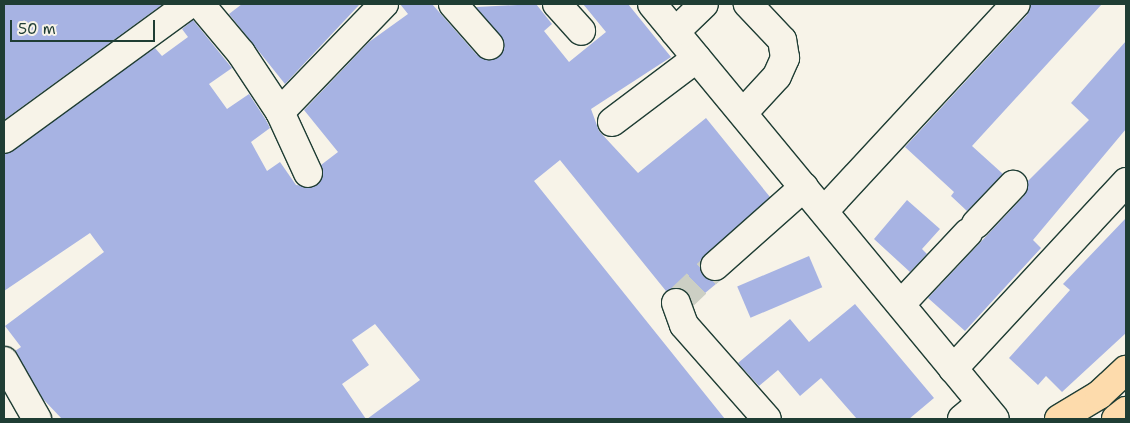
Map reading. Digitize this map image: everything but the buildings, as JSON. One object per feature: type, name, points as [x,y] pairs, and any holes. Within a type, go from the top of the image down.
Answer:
[{"type":"highway","points":[[1076,419],[1126,370]]},
{"type":"highway","points":[[1059,419],[1099,395]]},
{"type":"highway","points":[[1116,419],[1126,411]]},
{"type":"street","points":[[4,139],[189,4]]},
{"type":"street","points":[[200,4],[241,53],[280,112],[308,173]]},
{"type":"street","points":[[280,112],[384,4]]},
{"type":"street","points":[[453,4],[489,45]]},
{"type":"street","points":[[558,4],[581,31]]},
{"type":"street","points":[[652,4],[953,369],[979,414]]},
{"type":"street","points":[[675,32],[704,4]]},
{"type":"street","points":[[743,113],[777,76],[786,58],[782,40],[748,4]]},
{"type":"street","points":[[824,211],[1016,4]]},
{"type":"street","points":[[612,122],[697,58]]},
{"type":"street","points":[[953,369],[1126,182]]},
{"type":"street","points":[[901,304],[1013,185]]},
{"type":"street","points":[[715,266],[804,187]]},
{"type":"street","points":[[676,303],[684,325],[767,419]]},
{"type":"street","points":[[4,361],[37,419]]},
{"type":"tunnel","points":[[676,303],[715,266]]}]
